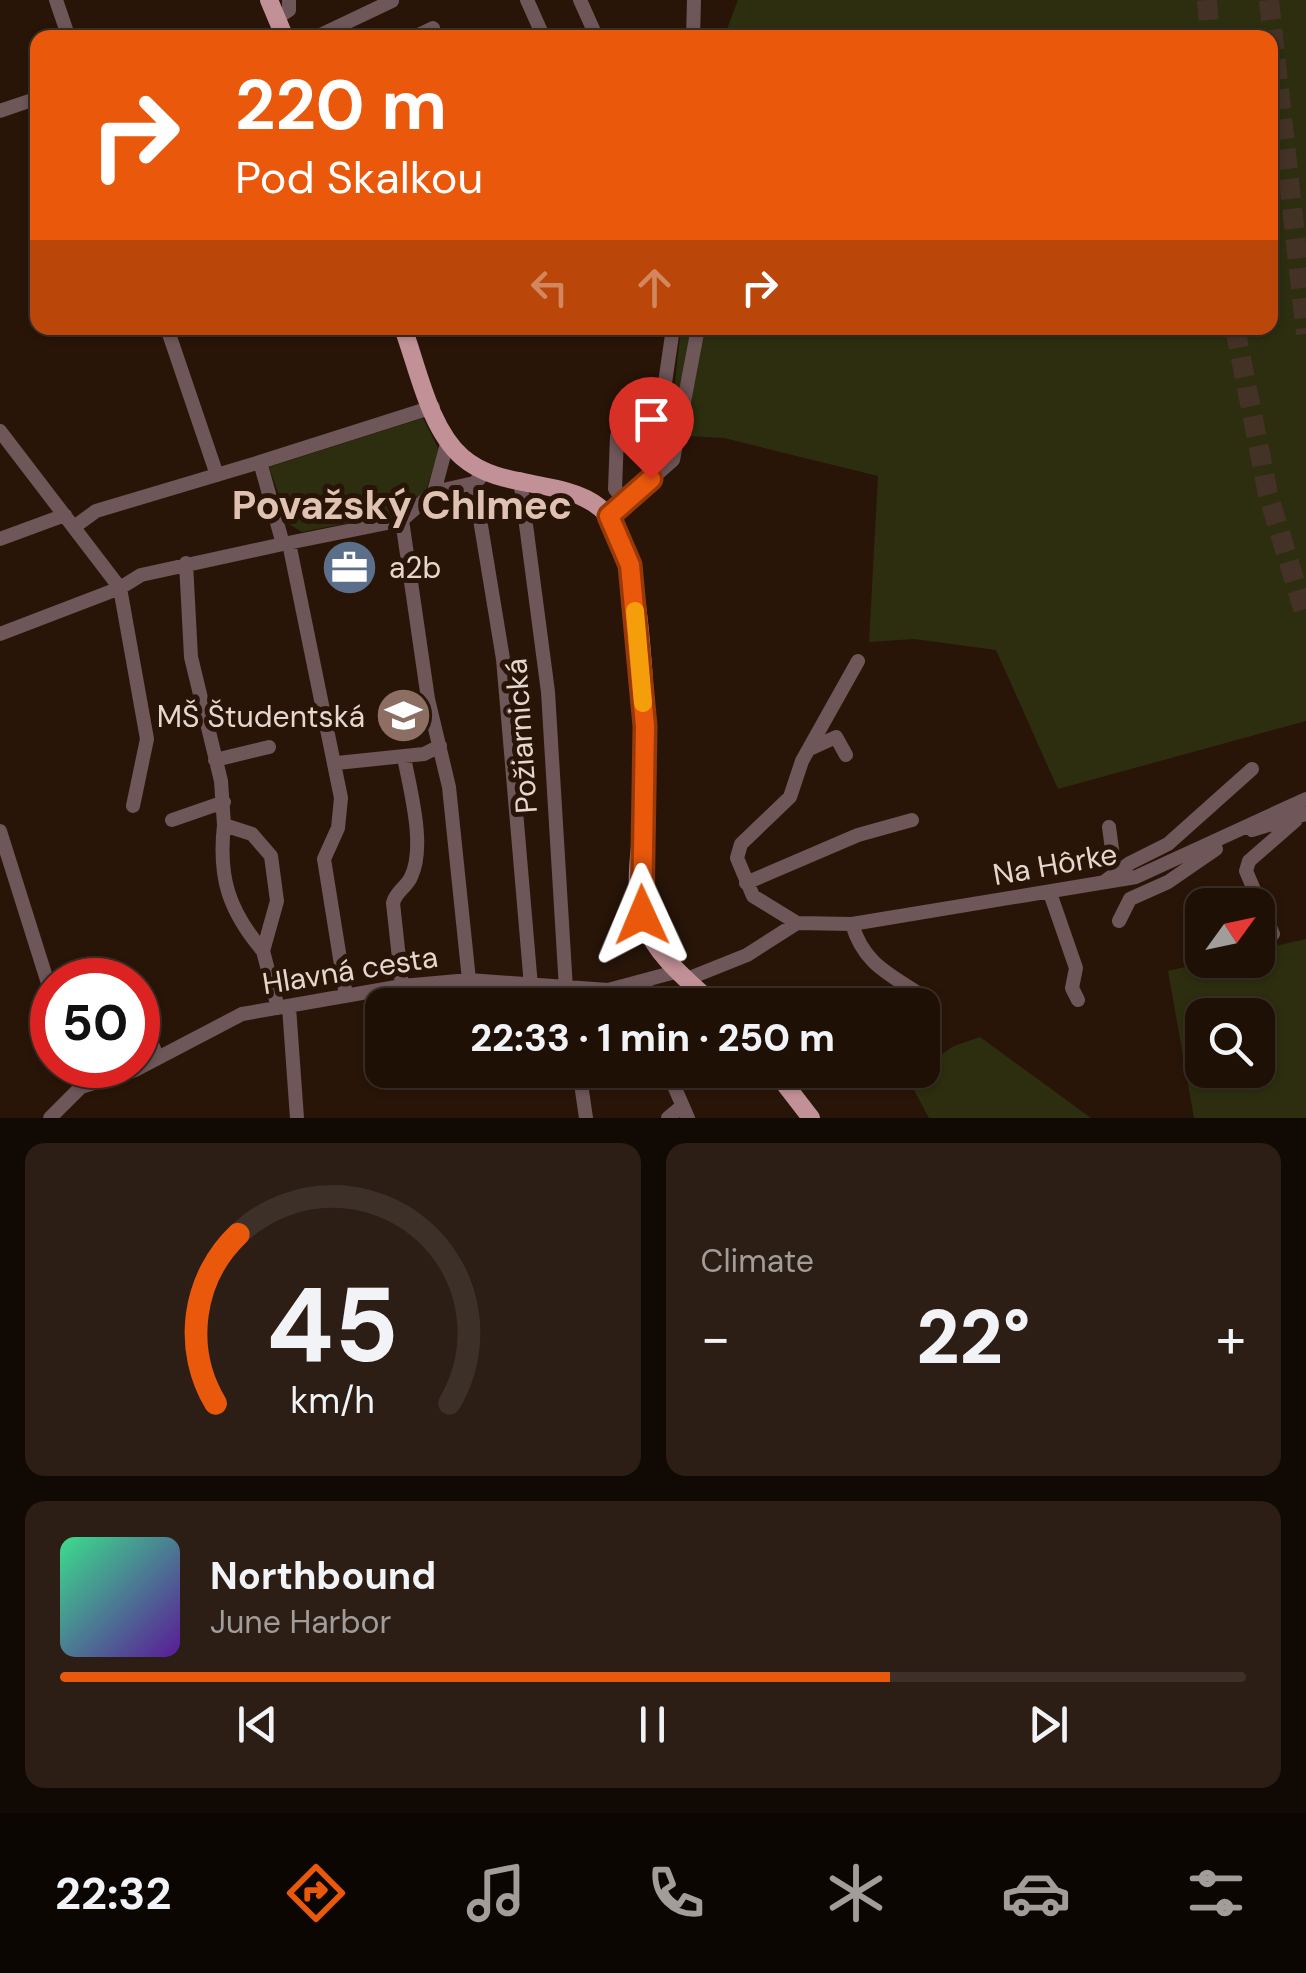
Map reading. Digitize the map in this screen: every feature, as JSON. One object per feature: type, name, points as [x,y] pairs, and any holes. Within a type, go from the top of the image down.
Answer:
[{"type":"main road","points":[[269,0],[282,30]]},
{"type":"main road","points":[[405,335],[448,440],[481,478],[520,480],[577,493],[609,516],[630,565],[645,726],[642,915],[652,940],[696,988]]},
{"type":"main road","points":[[788,1088],[811,1118]]},
{"type":"street","points":[[56,0],[66,30]]},
{"type":"street","points":[[277,18],[289,10],[289,0]]},
{"type":"street","points":[[526,0],[540,30]]},
{"type":"street","points":[[580,0],[593,30]]},
{"type":"street","points":[[693,30],[694,0]]},
{"type":"street","points":[[331,30],[392,1]]},
{"type":"street","points":[[430,30],[434,28]]},
{"type":"street","points":[[0,111],[30,101]]},
{"type":"street","points":[[169,335],[217,475]]},
{"type":"street","points":[[651,479],[672,335]]},
{"type":"street","points":[[609,516],[673,460],[697,335]]},
{"type":"street","points":[[0,540],[433,407]]},
{"type":"street","points":[[0,431],[120,588],[147,740],[133,806]]},
{"type":"street","points":[[617,436],[615,489],[625,502]]},
{"type":"street","points":[[434,492],[448,440]]},
{"type":"street","points":[[260,462],[286,544],[337,763],[342,812],[324,860],[324,874],[346,996]]},
{"type":"street","points":[[0,634],[120,588],[141,575],[402,520],[434,492],[481,478],[503,659],[531,986]]},
{"type":"street","name":"Požiarnická","points":[[520,480],[548,692],[570,988]]},
{"type":"street","points":[[402,520],[428,699],[452,805],[470,980]]},
{"type":"street","points":[[186,563],[191,657],[224,802],[222,878],[230,906],[263,951],[284,1007],[297,1118]]},
{"type":"street","points":[[692,988],[687,979],[747,955],[797,923],[754,896],[737,858],[741,844],[790,798],[858,661]]},
{"type":"street","points":[[811,749],[836,736],[846,755]]},
{"type":"street","points":[[337,763],[404,756],[440,746]]},
{"type":"street","points":[[216,760],[269,747]]},
{"type":"street","points":[[402,986],[393,904],[396,894],[410,880],[415,862],[404,756]]},
{"type":"street","points":[[1108,827],[1110,877],[1168,844],[1252,769]]},
{"type":"street","name":"Na Hôrke","points":[[797,923],[852,924],[1050,893],[1110,877],[1136,877],[1234,835],[1274,810],[1306,800]]},
{"type":"street","points":[[172,820],[224,802]]},
{"type":"street","points":[[1119,921],[1130,899],[1180,875],[1234,835],[1303,815]]},
{"type":"street","points":[[1253,888],[1246,871],[1249,861],[1303,815]]},
{"type":"street","points":[[746,884],[858,836],[912,820]]},
{"type":"street","points":[[224,825],[252,834],[271,856],[278,901],[263,951]]},
{"type":"street","points":[[0,831],[40,958]]},
{"type":"street","points":[[1050,893],[1076,968],[1072,988],[1078,1000]]},
{"type":"street","points":[[852,924],[859,948],[872,962],[911,988]]},
{"type":"street","name":"Hlavná cesta","points":[[619,988],[687,979]]},
{"type":"street","name":"Hlavná cesta","points":[[160,1055],[242,1014],[402,986],[470,980],[541,988]]},
{"type":"street","points":[[646,983],[647,988]]},
{"type":"street","name":"Hlavná cesta","points":[[50,1118],[80,1088]]},
{"type":"street","points":[[582,1088],[586,1118]]},
{"type":"street","points":[[672,1088],[679,1115]]},
{"type":"green space","points":[[738,0],[1306,0],[1306,721],[1058,789],[996,650],[914,639],[869,642],[878,476],[724,438],[669,435],[680,335],[1278,335],[1278,30],[727,30]]},
{"type":"green space","points":[[423,418],[439,450],[426,491],[388,515],[302,532],[289,524],[269,467]]},
{"type":"green space","points":[[1306,939],[1306,1118],[1194,1118],[1189,1088],[1275,1088],[1275,998],[1185,998],[1185,1067],[1168,971],[1185,967],[1185,978],[1275,978],[1275,946]]},
{"type":"green space","points":[[980,1037],[1091,1118],[929,1118],[914,1088],[940,1088],[940,1055]]},
{"type":"tunnel","points":[[1207,0],[1209,30]]},
{"type":"tunnel","points":[[1269,0],[1272,30]]},
{"type":"tunnel","points":[[1278,81],[1306,334]]},
{"type":"tunnel","points":[[1236,335],[1268,494],[1306,618]]},
{"type":"slow traffic","points":[[635,611],[643,703]]},
{"type":"place","name":"a2b","points":[[350,567]]},
{"type":"place","name":"MŠ Študentská","points":[[404,716]]},
{"type":"district","name":"Považský Chlmec","points":[[402,505]]},
{"type":"route","points":[[642,915],[645,726],[635,605],[624,542],[609,516],[651,479]]}]
